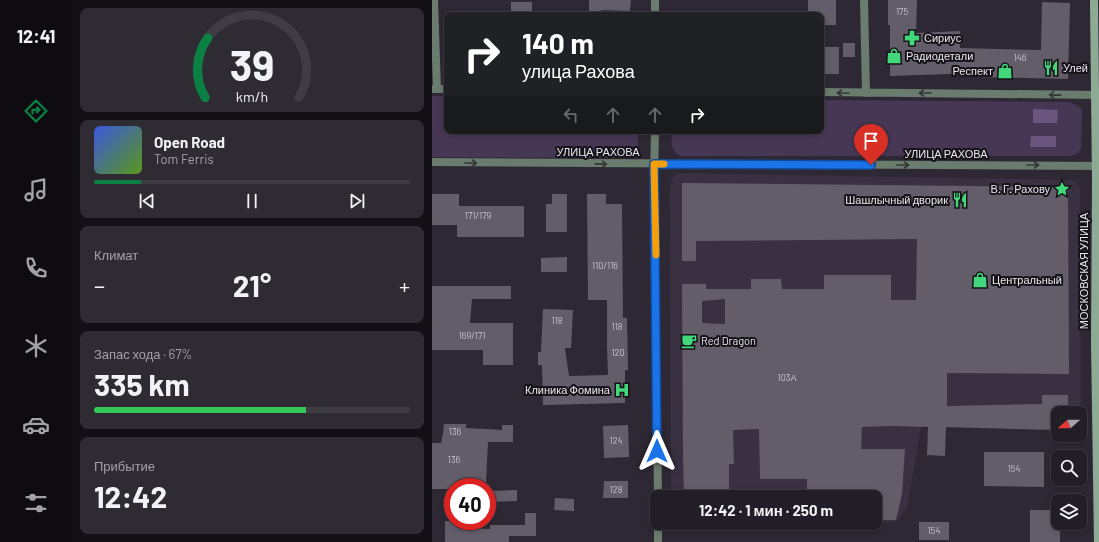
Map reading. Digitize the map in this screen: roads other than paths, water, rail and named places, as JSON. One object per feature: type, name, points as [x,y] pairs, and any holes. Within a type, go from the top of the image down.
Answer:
[{"type":"main road","name":"МОСКОВСКАЯ УЛИЦА","points":[[1094,0],[1097,95],[1095,343],[1098,542]]},
{"type":"street","points":[[434,0],[434,89]]},
{"type":"street","points":[[655,12],[656,0]]},
{"type":"street","points":[[864,0],[866,93]]},
{"type":"street","points":[[824,92],[1097,95]]},
{"type":"street","points":[[655,134],[658,490]]},
{"type":"street","name":"УЛИЦА РАХОВА","points":[[432,162],[1097,166]]},
{"type":"street","points":[[658,530],[658,542]]},
{"type":"place","name":"Сириус","points":[[912,38]]},
{"type":"place","name":"Радиодетали","points":[[894,56]]},
{"type":"place","name":"Улей","points":[[1051,68]]},
{"type":"place","name":"Респект","points":[[1005,71]]},
{"type":"place","name":"В. Г. Рахову","points":[[1062,189]]},
{"type":"place","name":"Шашлычный дворик","points":[[960,200]]},
{"type":"place","name":"Центральный","points":[[980,280]]},
{"type":"place","name":"Red Dragon","points":[[689,341]]},
{"type":"place","name":"Клиника Фомина","points":[[622,390]]}]
